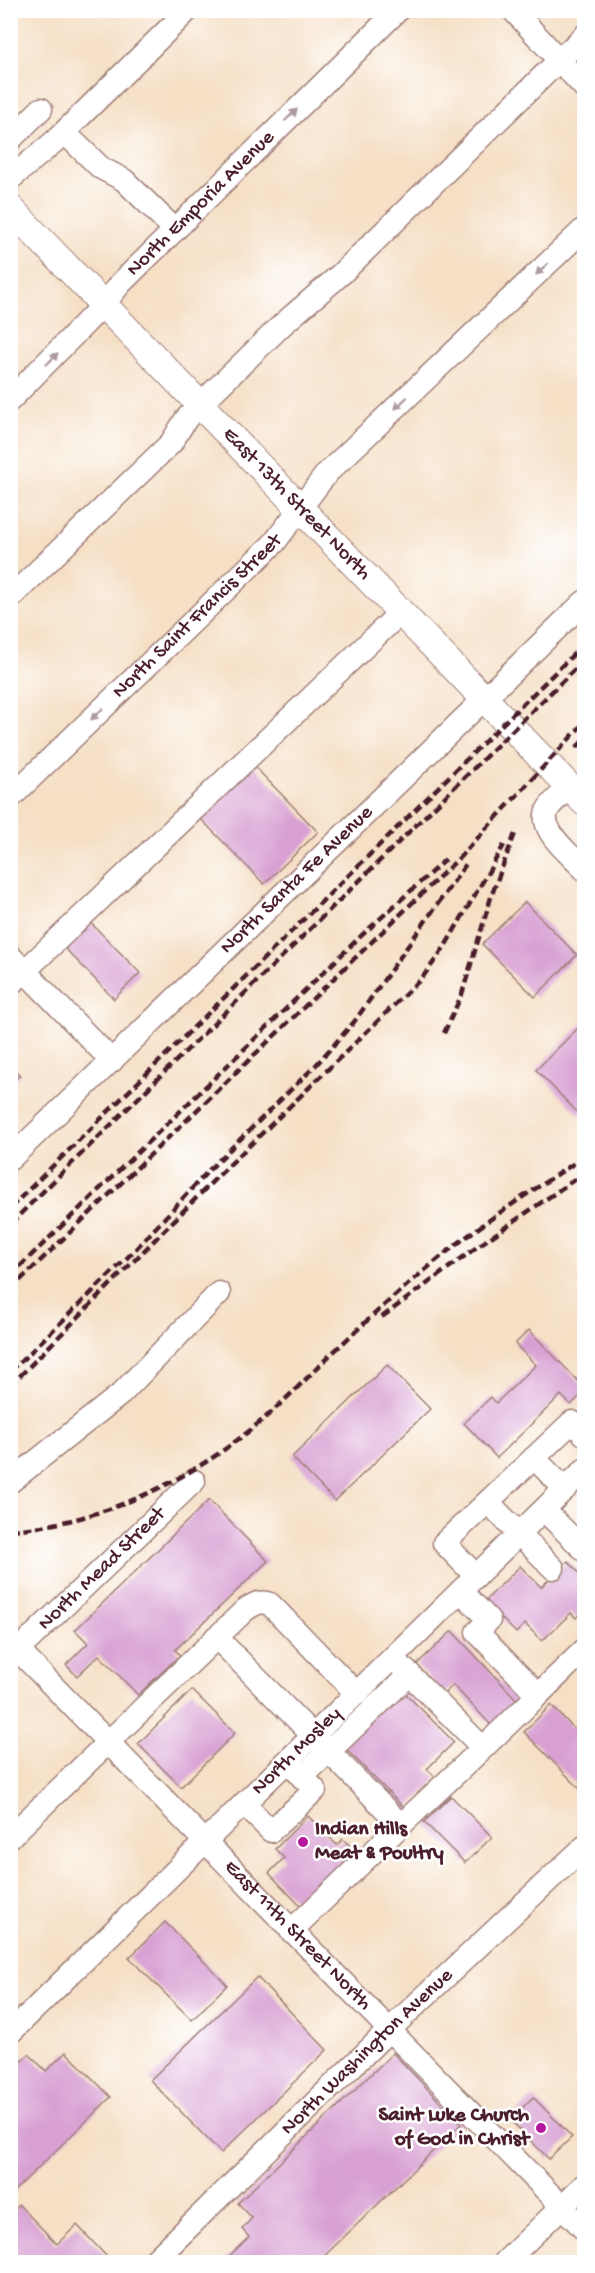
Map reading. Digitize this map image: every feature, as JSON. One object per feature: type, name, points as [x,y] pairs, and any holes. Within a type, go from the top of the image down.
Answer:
[{"type":"main road","name":"East 13th Street North","points":[[10,208],[577,794]]},
{"type":"street","points":[[10,179],[55,141],[188,10]]},
{"type":"street","name":"North Emporia Avenue","points":[[10,400],[104,305],[120,284],[398,10]]},
{"type":"street","points":[[513,10],[585,87]]},
{"type":"street","points":[[10,598],[171,443],[186,419],[200,405],[283,324],[341,274],[585,36]]},
{"type":"street","points":[[10,140],[41,109]]},
{"type":"street","points":[[70,138],[101,168],[124,180],[175,230]]},
{"type":"street","name":"North Saint Francis Street","points":[[10,798],[274,543],[327,473],[585,229]]},
{"type":"street","name":"North Santa Fe Avenue","points":[[10,1159],[585,602]]},
{"type":"street","points":[[112,1061],[15,971],[401,612]]},
{"type":"street","points":[[577,794],[547,810],[544,822],[548,830],[585,869]]},
{"type":"street","points":[[10,1482],[122,1394],[219,1293]]},
{"type":"street","points":[[538,1695],[477,1632],[489,1620],[444,1543],[572,1422],[585,1434]]},
{"type":"street","points":[[534,1458],[565,1489]]},
{"type":"street","name":"North Mosley","points":[[10,2034],[245,1804],[295,1769],[321,1744],[369,1692],[393,1658],[585,1470]]},
{"type":"street","name":"North Mead Street","points":[[13,1650],[194,1481]]},
{"type":"street","points":[[488,1502],[553,1568]]},
{"type":"street","points":[[544,1510],[585,1550]]},
{"type":"street","points":[[10,1837],[216,1637],[256,1603],[270,1604],[369,1692],[410,1674]]},
{"type":"street","points":[[216,1637],[401,1824]]},
{"type":"street","name":"East 11th Street North","points":[[13,1650],[107,1741],[585,2229]]},
{"type":"street","points":[[291,1931],[585,1650]]},
{"type":"street","points":[[393,1658],[483,1748]]},
{"type":"street","points":[[245,1804],[271,1831],[315,1790],[295,1769]]},
{"type":"street","name":"North Washington Avenue","points":[[153,2262],[388,2030],[585,1847]]},
{"type":"street","points":[[505,2262],[585,2185]]},
{"type":"building","points":[[254,766],[318,832],[264,884],[200,818]]},
{"type":"building","points":[[525,902],[577,955],[535,997],[482,944]]},
{"type":"building","points":[[87,919],[140,973],[114,999],[61,944]]},
{"type":"building","points":[[584,1022],[584,1110],[580,1115],[536,1070]]},
{"type":"building","points":[[10,1065],[20,1075],[10,1084]]},
{"type":"building","points":[[529,1330],[584,1387],[584,1392],[571,1405],[561,1395],[497,1458],[464,1423],[491,1397],[496,1403],[536,1365],[515,1344]]},
{"type":"building","points":[[387,1365],[430,1409],[335,1501],[292,1457]]},
{"type":"building","points":[[209,1500],[268,1561],[175,1650],[180,1655],[138,1695],[99,1655],[77,1676],[66,1665],[88,1643],[75,1630]]},
{"type":"building","points":[[568,1561],[584,1578],[584,1609],[576,1618],[571,1613],[542,1641],[525,1624],[516,1633],[485,1601],[520,1566],[541,1587]]},
{"type":"building","points":[[452,1631],[518,1701],[492,1726],[453,1685],[444,1694],[416,1665]]},
{"type":"building","points":[[399,1687],[454,1742],[427,1769],[437,1779],[406,1810],[341,1744]]},
{"type":"building","points":[[192,1690],[235,1733],[181,1787],[138,1744]]},
{"type":"building","points":[[551,1705],[584,1739],[584,1793],[524,1732]]},
{"type":"building","points":[[451,1796],[492,1837],[465,1863],[424,1822]]},
{"type":"building","points":[[308,1816],[337,1845],[343,1839],[355,1851],[348,1857],[353,1862],[304,1910],[269,1873],[284,1858],[275,1849]]},
{"type":"building","points":[[165,1922],[227,1985],[192,2020],[129,1958]]},
{"type":"building","points":[[257,1977],[327,2050],[221,2153],[150,2080]]},
{"type":"building","points":[[66,2052],[111,2097],[10,2195],[10,2072],[29,2054],[46,2071]]},
{"type":"building","points":[[393,2053],[461,2124],[318,2262],[223,2262],[249,2237],[242,2229],[252,2218],[238,2203]]},
{"type":"building","name":"Saint Luke Church of God in Christ","points":[[533,2097],[572,2137],[549,2159],[510,2120]]},
{"type":"building","points":[[19,2205],[57,2244],[77,2225],[109,2259],[105,2262],[10,2262],[10,2213]]},
{"type":"railway","points":[[10,1208],[584,644]]},
{"type":"railway","points":[[10,1224],[584,660]]},
{"type":"railway","points":[[10,1290],[460,857],[584,723]]},
{"type":"railway","points":[[576,748],[584,740]]},
{"type":"railway","points":[[444,1033],[462,994],[492,894],[516,831]]},
{"type":"railway","points":[[10,1386],[216,1178],[422,978],[444,948],[504,845]]},
{"type":"railway","points":[[10,1276],[361,936],[448,857]]},
{"type":"railway","points":[[10,1372],[132,1253],[210,1169],[316,1065],[354,1022],[466,864]]},
{"type":"railway","points":[[10,1530],[71,1520],[102,1511],[160,1488],[215,1456],[263,1420],[375,1313],[444,1254],[503,1210],[584,1157]]},
{"type":"railway","points":[[382,1317],[481,1244],[584,1173]]},
{"type":"place","name":"Indian Hills Meat & Poultry","points":[[303,1842]]},
{"type":"place","name":"Saint Luke Church of God in Christ","points":[[541,2128]]}]
